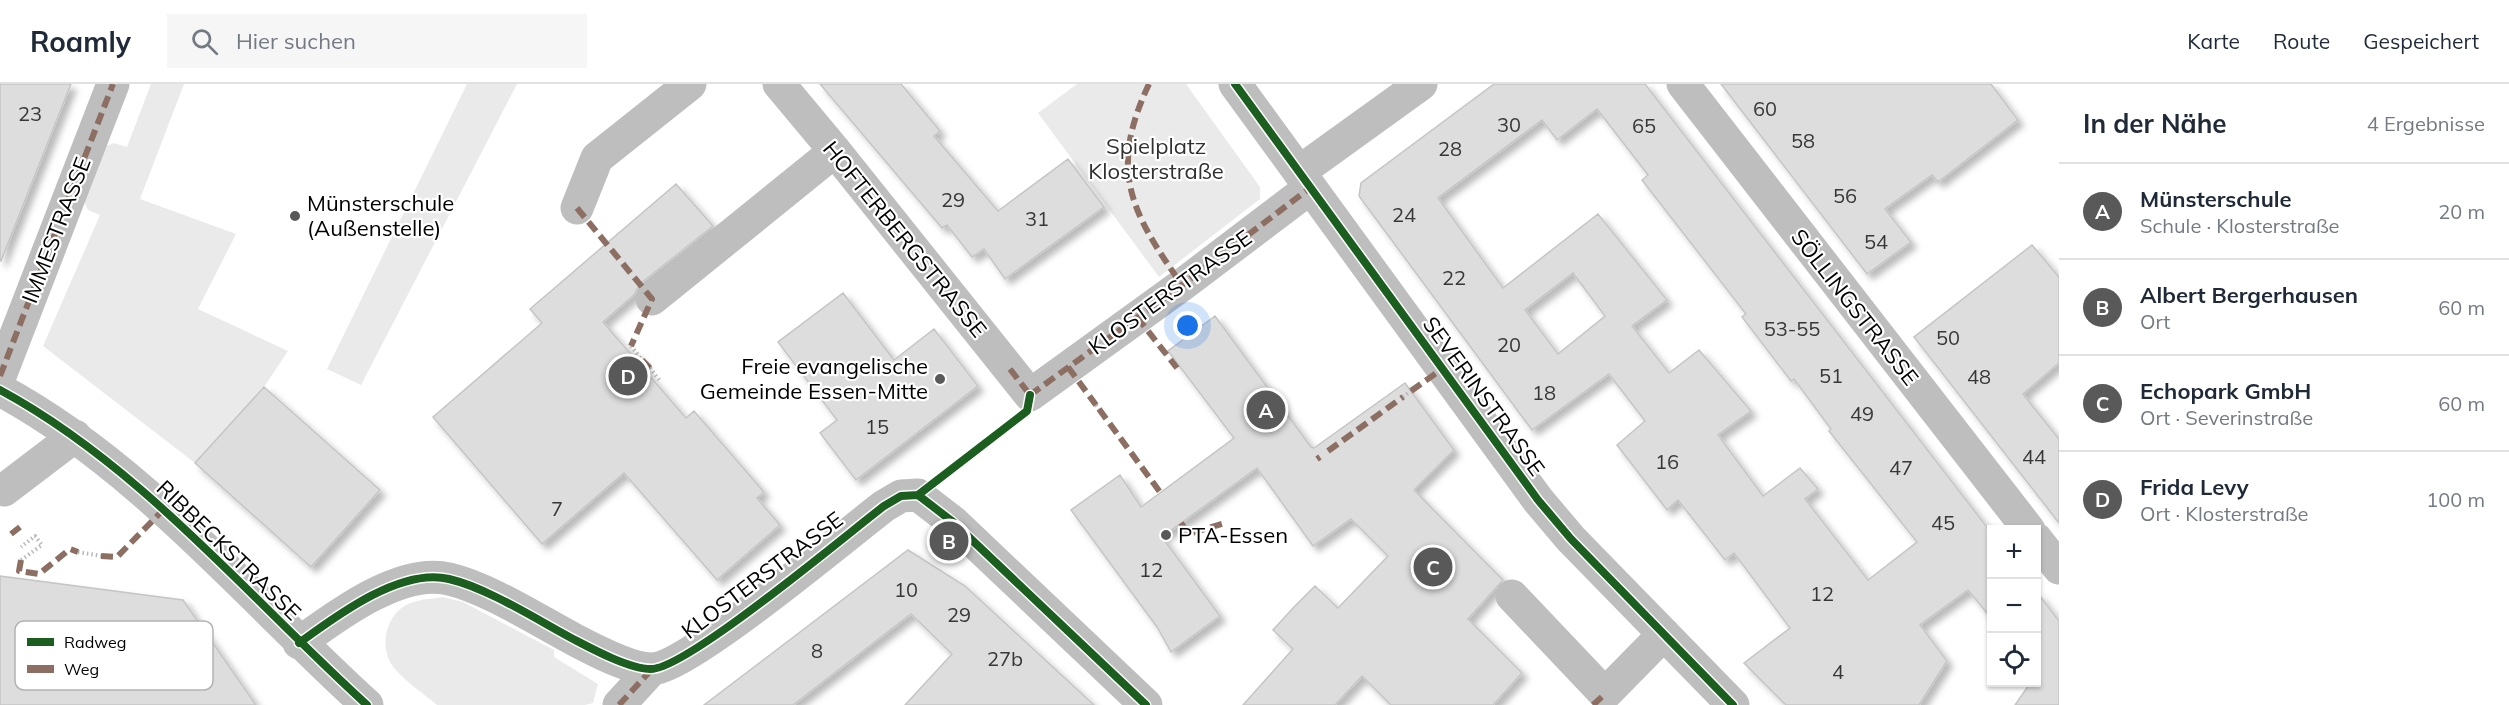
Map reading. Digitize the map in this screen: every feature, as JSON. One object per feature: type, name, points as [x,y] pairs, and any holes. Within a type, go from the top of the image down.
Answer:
[{"type":"street","name":"IMMESTRASSE","points":[[0,376],[113,84]]},
{"type":"street","points":[[577,208],[597,158],[690,84]]},
{"type":"street","name":"HOFTERBERGSTRASSE","points":[[778,84],[835,151],[1030,395]]},
{"type":"street","name":"SEVERINSTRASSE","points":[[1235,84],[1538,500],[1571,539],[1733,705]]},
{"type":"street","name":"KLOSTERSTRASSE","points":[[1030,395],[1182,285],[1304,180],[1421,84]]},
{"type":"street","name":"SÖLLINGSTRASSE","points":[[1683,84],[2025,525]]},
{"type":"street","points":[[652,299],[835,151]]},
{"type":"street","name":"RIBBECKSTRASSE","points":[[0,390],[42,412],[164,509],[299,643],[367,705]]},
{"type":"street","points":[[4,490],[75,436]]},
{"type":"street","name":"KLOSTERSTRASSE","points":[[652,669],[697,650],[884,506],[901,496],[918,495],[953,522],[1146,705]]},
{"type":"street","points":[[2041,544],[2059,568]]},
{"type":"street","points":[[299,643],[353,606],[396,584],[414,579],[448,578],[489,595],[586,646],[624,662],[652,669],[619,705]]},
{"type":"street","points":[[1512,596],[1605,694],[1664,634]]},
{"type":"path","points":[[631,346],[642,360]]},
{"type":"path","points":[[650,368],[660,381]]},
{"type":"path","points":[[1403,397],[1411,391]]},
{"type":"path","points":[[21,547],[35,536],[42,545],[21,560]]},
{"type":"path","points":[[78,552],[102,556]]},
{"type":"green space","points":[[151,84],[184,84],[140,199],[236,234],[198,309],[288,351],[264,387],[195,463],[43,346],[100,215],[88,210],[81,194],[98,149],[114,143],[127,147]]},
{"type":"green space","points":[[467,84],[517,84],[361,385],[327,369]]},
{"type":"green space","name":"Spielplatz Klosterstraße","points":[[1077,84],[1186,84],[1260,187],[1260,199],[1159,277],[1038,113]]},
{"type":"green space","points":[[443,597],[463,602],[554,650],[554,657],[598,684],[593,703],[585,705],[437,705],[395,669],[389,661],[386,641],[390,622],[402,607],[419,601]]},
{"type":"building","points":[[0,84],[71,84],[1,261],[0,261]]},
{"type":"building","points":[[820,84],[901,84],[940,131],[934,136],[998,211],[1068,159],[1104,207],[1005,279],[984,249],[972,257],[947,225],[942,228]]},
{"type":"building","points":[[1494,84],[1645,84],[1987,527],[1987,613],[1968,590],[1920,625],[1947,661],[1919,705],[1786,705],[1744,663],[1790,628],[1734,553],[1725,560],[1678,500],[1667,510],[1617,445],[1645,421],[1609,374],[1532,430],[1359,196],[1361,183]],"holes":[[[1597,109],[1648,175],[1642,180],[1746,314],[1742,317],[1791,381],[1794,379],[1831,429],[1829,431],[1917,542],[1868,580],[1805,499],[1818,489],[1800,468],[1763,496],[1718,435],[1751,411],[1699,350],[1669,373],[1632,326],[1667,300],[1598,214],[1503,288],[1438,198],[1542,120],[1557,140]],[[1573,273],[1605,316],[1558,354],[1525,310]]]},
{"type":"building","points":[[1721,84],[1991,84],[2018,120],[1938,182],[1932,175],[1885,209],[1911,242],[1867,274]]},
{"type":"building","points":[[676,184],[713,226],[640,284],[634,295],[603,322],[686,418],[694,411],[764,492],[757,498],[780,525],[717,580],[624,473],[542,544],[433,417],[542,323],[530,309]]},
{"type":"building","points":[[2032,245],[2059,277],[2059,363],[2023,394],[2059,439],[2059,523],[1914,337]]},
{"type":"building","points":[[843,293],[894,360],[934,329],[978,386],[856,480],[820,433],[837,420],[778,342]]},
{"type":"building","points":[[1215,316],[1311,447],[1314,448],[1405,383],[1454,450],[1414,490],[1503,580],[1468,619],[1522,673],[1493,705],[1391,705],[1362,676],[1335,705],[1243,705],[1293,649],[1273,630],[1294,607],[1315,586],[1338,608],[1388,556],[1351,519],[1313,546],[1257,468],[1162,537],[1220,616],[1171,652],[1157,627],[1071,510],[1120,475],[1141,507],[1234,438],[1168,351]]},
{"type":"building","points":[[264,387],[380,490],[311,567],[195,463]]},
{"type":"building","points":[[908,550],[965,586],[1094,705],[905,705],[952,654],[911,614],[793,705],[704,705]]},
{"type":"building","points":[[0,576],[183,600],[198,621],[15,621],[15,690],[213,690],[213,643],[256,705],[0,705]]},
{"type":"building","points":[[2041,597],[2059,621],[2059,705],[2015,705],[2028,687],[2041,687]]},
{"type":"marked path","points":[[0,376],[113,84]]},
{"type":"marked path","points":[[1149,84],[1130,142],[1128,167],[1131,190],[1138,212],[1150,235],[1182,285]]},
{"type":"marked path","points":[[1030,395],[1182,285],[1310,188]]},
{"type":"marked path","points":[[577,208],[652,299],[631,346]]},
{"type":"marked path","points":[[1137,317],[1177,368]]},
{"type":"marked path","points":[[642,360],[650,368]]},
{"type":"marked path","points":[[1068,367],[1096,405]]},
{"type":"marked path","points":[[1010,369],[1030,395]]},
{"type":"marked path","points":[[1411,391],[1442,369]]},
{"type":"marked path","points":[[1328,451],[1403,397]]},
{"type":"marked path","points":[[1099,409],[1160,492]]},
{"type":"marked path","points":[[101,556],[117,557],[164,509]]},
{"type":"marked path","points":[[1181,523],[1189,534],[1225,523]]},
{"type":"marked path","points":[[11,534],[20,527]]},
{"type":"marked path","points":[[21,560],[19,571],[39,574],[70,549],[78,552]]},
{"type":"marked path","points":[[619,705],[652,669]]},
{"type":"marked path","points":[[1593,705],[1605,694]]},
{"type":"cycle path","points":[[1235,84],[1538,500],[1571,539],[1733,705]]},
{"type":"cycle path","points":[[0,390],[51,421],[100,456],[147,495],[367,705]]},
{"type":"cycle path","points":[[918,495],[1027,411],[1030,395]]},
{"type":"cycle path","points":[[918,495],[953,522],[1146,705]]},
{"type":"cycle path","points":[[299,643],[370,596],[411,580],[430,577],[464,583],[513,606],[602,654],[633,666],[651,669],[670,663],[731,625],[884,506],[901,496],[918,495]]},
{"type":"place","name":"Münsterschule (Außenstelle)","points":[[295,216]]},
{"type":"place","name":"Frida Levy","points":[[628,376]]},
{"type":"place","name":"Freie evangelische Gemeinde Essen-Mitte","points":[[940,379]]},
{"type":"place","name":"Münsterschule","points":[[1266,410]]},
{"type":"place","name":"PTA-Essen","points":[[1166,535]]},
{"type":"place","name":"Albert Bergerhausen","points":[[949,541]]},
{"type":"place","name":"Echopark GmbH","points":[[1433,567]]}]
